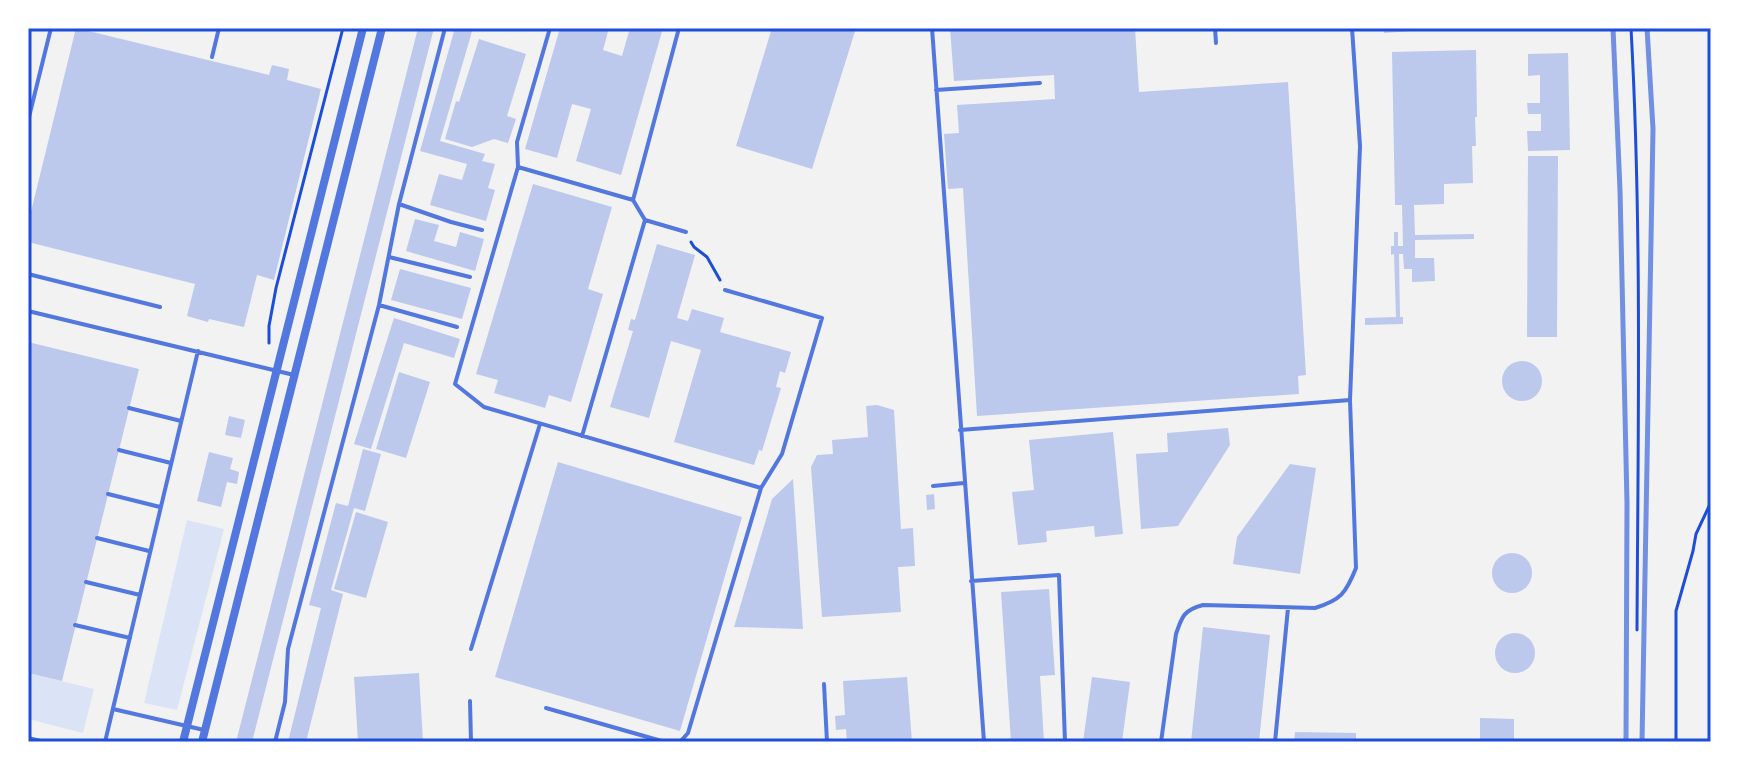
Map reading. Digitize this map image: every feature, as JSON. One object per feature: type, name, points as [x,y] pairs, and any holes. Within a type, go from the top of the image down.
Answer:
[{"type":"street","points":[[183,742],[363,28]]},
{"type":"street","points":[[202,742],[382,28]]},
{"type":"lane","points":[[28,121],[51,28]]},
{"type":"lane","points":[[212,57],[219,28]]},
{"type":"lane","points":[[275,742],[285,702],[288,649],[379,305],[399,204],[445,28]]},
{"type":"lane","points":[[550,28],[517,142],[518,167],[455,384],[484,407],[761,488]]},
{"type":"lane","points":[[633,200],[679,28]]},
{"type":"lane","points":[[932,28],[984,742]]},
{"type":"lane","points":[[1215,28],[1216,43]]},
{"type":"lane","points":[[1161,742],[1176,634],[1189,609],[1203,605],[1315,608],[1333,603],[1347,590],[1356,568],[1350,400],[1360,146],[1352,28]]},
{"type":"lane","points":[[936,90],[1040,83]]},
{"type":"lane","points":[[518,167],[633,200],[645,220],[686,232]]},
{"type":"lane","points":[[399,204],[482,230]]},
{"type":"lane","points":[[582,436],[645,220]]},
{"type":"lane","points":[[389,257],[470,277]]},
{"type":"lane","points":[[28,274],[160,307]]},
{"type":"lane","points":[[680,742],[688,733],[761,488],[782,454],[822,318],[725,290]]},
{"type":"lane","points":[[379,305],[457,327]]},
{"type":"lane","points":[[28,311],[294,375]]},
{"type":"lane","points":[[105,742],[198,351]]},
{"type":"lane","points":[[960,430],[1350,400]]},
{"type":"lane","points":[[129,408],[182,421]]},
{"type":"lane","points":[[471,649],[540,424]]},
{"type":"lane","points":[[119,450],[171,463]]},
{"type":"lane","points":[[933,486],[964,483]]},
{"type":"lane","points":[[108,494],[161,507]]},
{"type":"lane","points":[[97,538],[150,551]]},
{"type":"lane","points":[[971,581],[1059,575],[1065,742]]},
{"type":"lane","points":[[86,582],[140,595]]},
{"type":"lane","points":[[1275,742],[1288,608]]},
{"type":"lane","points":[[75,625],[130,638]]},
{"type":"lane","points":[[824,684],[827,742]]},
{"type":"lane","points":[[470,701],[471,742]]},
{"type":"lane","points":[[546,708],[665,742]]},
{"type":"lane","points":[[113,709],[205,731]]},
{"type":"lane","points":[[28,738],[45,742]]},
{"type":"path","points":[[276,288],[343,28]]},
{"type":"path","points":[[1631,28],[1637,132],[1637,630]]},
{"type":"path","points":[[686,232],[694,247],[707,257],[725,290]]},
{"type":"path","points":[[1676,742],[1676,611],[1696,534],[1711,502]]},
{"type":"shaded area","points":[[187,520],[224,529],[177,710],[144,703]]},
{"type":"shaded area","points":[[28,673],[94,689],[83,733],[28,719]]},
{"type":"building","points":[[76,28],[269,75],[272,65],[289,69],[287,80],[321,89],[274,280],[257,275],[244,327],[187,316],[195,284],[28,242],[28,224]]},
{"type":"building","points":[[418,28],[434,28],[252,742],[236,742]]},
{"type":"building","points":[[455,28],[473,28],[440,141],[485,154],[482,161],[495,164],[488,188],[495,190],[486,221],[430,205],[439,174],[462,180],[467,164],[420,151]]},
{"type":"building","points":[[560,28],[609,28],[603,50],[622,56],[630,28],[663,28],[621,175],[576,161],[591,109],[572,104],[557,158],[525,149]]},
{"type":"building","points":[[772,28],[856,28],[812,169],[736,146]]},
{"type":"building","points":[[950,28],[1135,28],[1139,92],[1288,82],[1306,375],[1298,376],[1299,394],[977,416],[963,188],[948,189],[944,134],[959,133],[957,105],[1055,99],[1054,75],[954,81]]},
{"type":"building","points":[[1383,28],[1411,28],[1412,31],[1384,33]]},
{"type":"building","points":[[479,39],[526,54],[507,116],[516,119],[508,143],[494,139],[472,147],[445,139]]},
{"type":"building","points":[[1476,50],[1477,117],[1476,146],[1472,146],[1473,183],[1444,184],[1444,204],[1414,205],[1415,235],[1474,234],[1474,239],[1415,240],[1415,258],[1434,258],[1435,281],[1412,282],[1412,269],[1404,269],[1403,254],[1399,254],[1400,317],[1403,317],[1403,324],[1365,325],[1365,318],[1396,317],[1394,254],[1391,255],[1394,232],[1398,232],[1398,246],[1403,246],[1402,205],[1395,205],[1392,52]]},
{"type":"building","points":[[1568,53],[1570,150],[1528,151],[1527,131],[1541,131],[1541,114],[1528,114],[1527,103],[1540,103],[1540,75],[1528,76],[1528,54]]},
{"type":"building","points":[[1528,156],[1558,156],[1557,337],[1527,337]]},
{"type":"building","points":[[533,184],[612,207],[588,289],[603,294],[571,402],[549,395],[545,408],[494,393],[498,380],[476,374]]},
{"type":"building","points":[[415,219],[439,225],[434,241],[456,247],[460,232],[484,239],[475,271],[406,251]]},
{"type":"building","points":[[657,244],[695,255],[677,318],[688,321],[692,309],[724,318],[720,332],[791,352],[785,373],[780,371],[776,387],[781,388],[762,451],[759,450],[754,465],[674,442],[701,350],[671,341],[649,418],[610,407],[633,331],[628,330],[631,319],[635,320]]},
{"type":"building","points":[[400,269],[471,288],[462,319],[391,300]]},
{"type":"building","points":[[394,318],[460,339],[454,358],[404,343],[371,449],[354,444]]},
{"type":"building","points":[[28,342],[139,369],[62,681],[28,673]]},
{"type":"building","points":[[1522,361],[1536,367],[1542,381],[1536,395],[1522,401],[1508,395],[1502,381],[1508,367]]},
{"type":"building","points":[[399,372],[430,382],[406,458],[376,449]]},
{"type":"building","points":[[877,405],[894,410],[901,529],[913,528],[915,566],[898,567],[901,612],[822,617],[811,467],[817,455],[833,454],[832,440],[868,437],[866,406]]},
{"type":"building","points":[[229,416],[245,420],[241,438],[225,435]]},
{"type":"building","points":[[1228,428],[1230,445],[1178,526],[1141,529],[1136,454],[1168,452],[1167,433]]},
{"type":"building","points":[[1113,432],[1123,534],[1095,537],[1094,526],[1046,531],[1047,542],[1018,545],[1012,492],[1034,490],[1029,440]]},
{"type":"building","points":[[363,449],[381,454],[365,511],[354,508],[331,590],[343,594],[306,742],[288,742],[321,608],[309,605],[336,503],[348,506]]},
{"type":"building","points":[[209,452],[233,458],[230,469],[239,472],[237,484],[227,482],[221,507],[197,501]]},
{"type":"building","points":[[558,462],[742,517],[680,731],[495,677]]},
{"type":"building","points":[[1290,464],[1316,468],[1300,574],[1233,564],[1237,537]]},
{"type":"building","points":[[793,479],[803,629],[734,627],[772,499]]},
{"type":"building","points":[[934,494],[935,509],[927,510],[926,495]]},
{"type":"building","points":[[356,512],[388,522],[366,598],[334,589]]},
{"type":"building","points":[[1512,553],[1526,559],[1532,573],[1526,587],[1512,593],[1498,587],[1492,573],[1498,559]]},
{"type":"building","points":[[1049,589],[1055,675],[1040,676],[1044,742],[1011,742],[1001,592]]},
{"type":"building","points":[[1203,627],[1270,635],[1259,742],[1191,742]]},
{"type":"building","points":[[1515,633],[1529,639],[1535,653],[1529,667],[1515,673],[1501,667],[1495,653],[1501,639]]},
{"type":"building","points":[[419,673],[423,742],[358,742],[354,677]]},
{"type":"building","points":[[907,677],[912,742],[847,742],[846,729],[836,730],[835,716],[845,715],[843,681]]},
{"type":"building","points":[[1092,677],[1130,682],[1122,742],[1083,742]]},
{"type":"building","points":[[1480,718],[1514,719],[1514,740],[1480,739]]},
{"type":"building","points":[[1295,732],[1356,733],[1356,742],[1294,742]]},
{"type":"railway","points":[[1613,28],[1627,503],[1626,742]]},
{"type":"railway","points":[[1642,742],[1653,129],[1647,28]]}]
